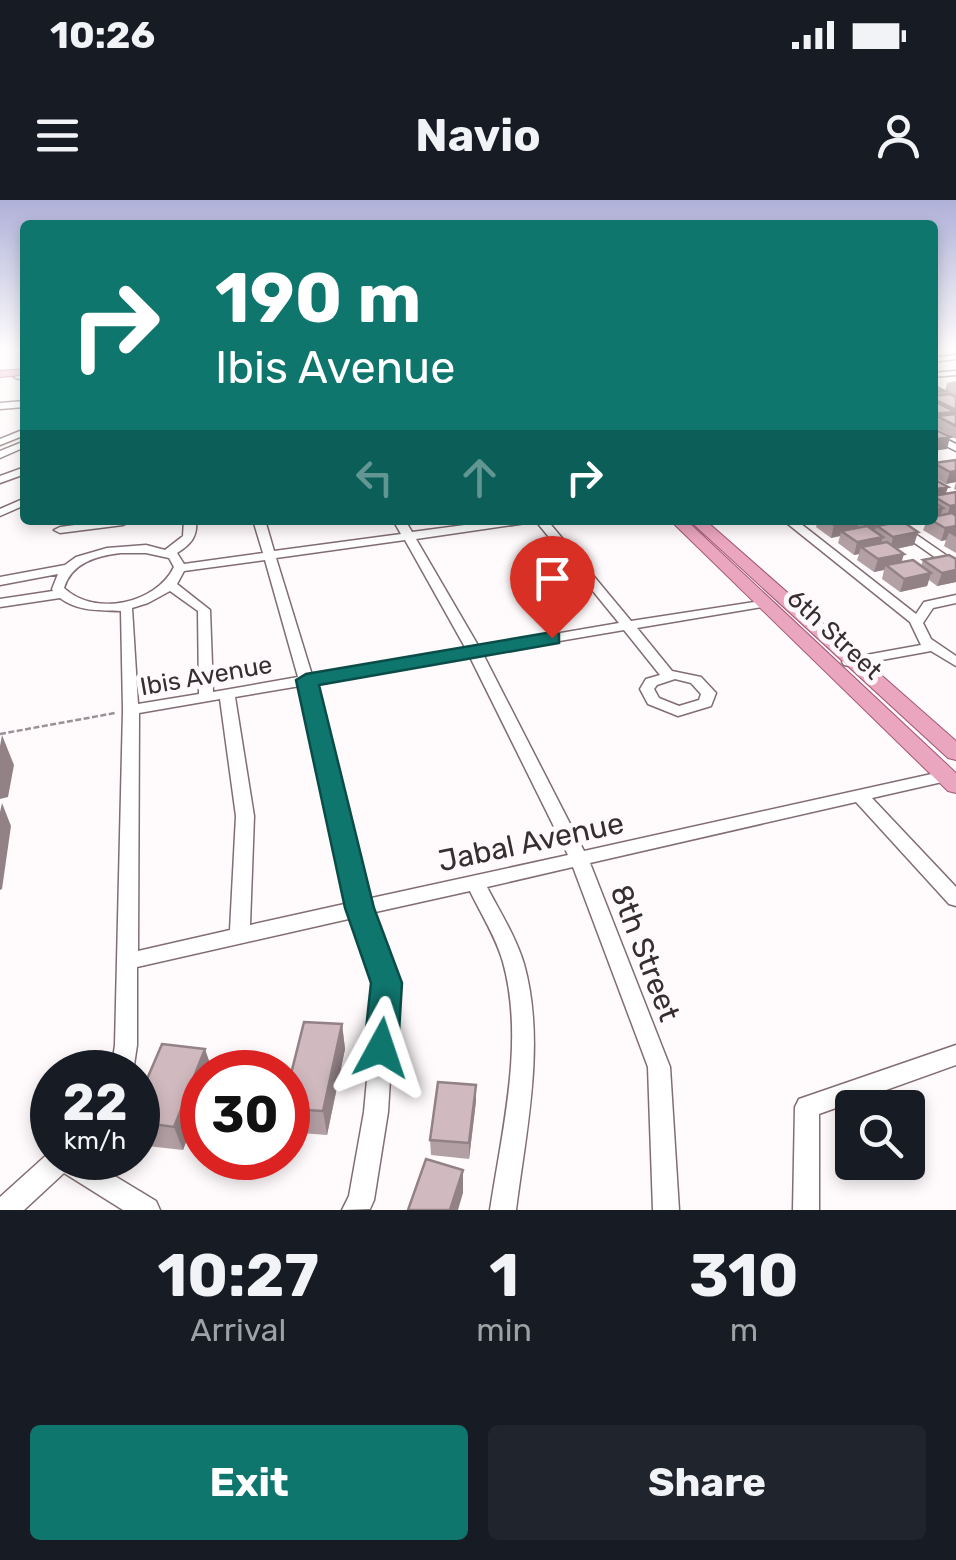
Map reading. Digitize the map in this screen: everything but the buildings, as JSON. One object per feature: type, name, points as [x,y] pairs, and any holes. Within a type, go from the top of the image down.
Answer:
[{"type":"main road","name":"6th Street","points":[[682,525],[950,781]]},
{"type":"main road","name":"6th Street","points":[[701,525],[849,662],[956,754]]},
{"type":"street","points":[[10,428],[20,431]]},
{"type":"street","points":[[60,530],[95,525]]},
{"type":"street","points":[[119,550],[122,525]]},
{"type":"street","points":[[0,582],[68,568],[119,550],[168,554],[188,540],[192,525]]},
{"type":"street","points":[[261,525],[306,680],[359,908],[386,983],[376,1112],[362,1200],[355,1210]]},
{"type":"street","points":[[180,568],[271,556],[404,528],[450,525]]},
{"type":"street","points":[[545,525],[668,675]]},
{"type":"street","points":[[795,525],[916,620],[920,635],[932,648],[956,662]]},
{"type":"street","points":[[895,525],[956,568]]},
{"type":"street","name":"8th Street","points":[[404,528],[474,652],[580,861],[659,1067],[666,1210]]},
{"type":"street","points":[[168,554],[180,568]]},
{"type":"street","points":[[60,594],[59,580],[68,568]]},
{"type":"street","points":[[0,603],[60,594],[82,604],[120,604],[149,597],[170,585],[180,568]]},
{"type":"street","points":[[170,585],[204,610],[206,698]]},
{"type":"street","points":[[916,620],[929,605],[956,599]]},
{"type":"street","name":"Ibis Avenue","points":[[131,710],[762,603]]},
{"type":"street","points":[[120,604],[127,610],[131,710],[123,1050]]},
{"type":"street","points":[[849,662],[932,648]]},
{"type":"street","points":[[227,694],[245,816],[240,935]]},
{"type":"street","name":"Jabal Avenue","points":[[128,961],[859,795],[950,781]]},
{"type":"street","points":[[859,795],[956,899]]},
{"type":"street","points":[[476,883],[513,962],[520,1016],[517,1090],[502,1210]]},
{"type":"street","points":[[806,1210],[807,1107],[956,1054]]},
{"type":"street","points":[[6,1210],[38,1180]]},
{"type":"street","points":[[98,1180],[147,1210]]},
{"type":"path","points":[[0,734],[131,710]]},
{"type":"route","points":[[381,1048],[386,983],[359,908],[306,680],[552,638]]}]
